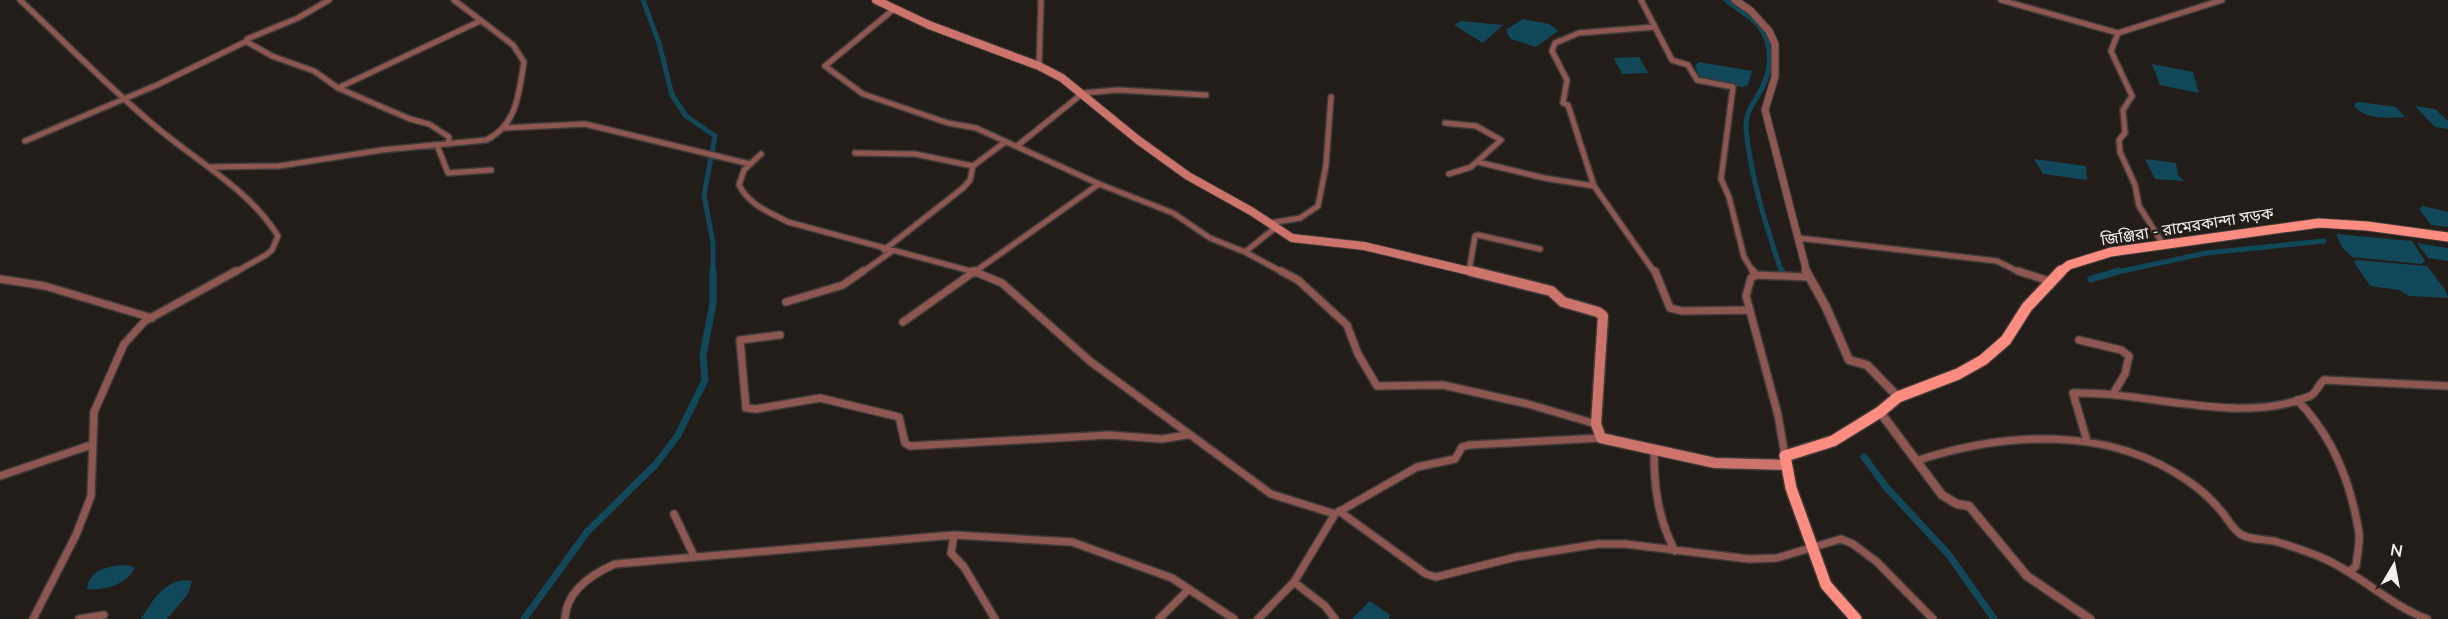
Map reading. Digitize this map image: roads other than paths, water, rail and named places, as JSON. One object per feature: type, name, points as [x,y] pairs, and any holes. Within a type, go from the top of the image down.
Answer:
[{"type":"main road","points":[[876,0],[1039,66],[1083,93],[1111,120],[1188,176],[1292,238],[1364,246],[1551,291],[1563,302],[1593,309],[1603,316],[1596,424],[1601,438],[1654,452],[1738,467],[1785,460],[1811,547],[1826,585],[1856,619]]},
{"type":"main road","name":"জিঞ্জিরা - রামেরকান্দা সড়ক","points":[[1785,460],[1833,441],[1880,412],[1898,397],[1958,374],[2001,346],[2049,281],[2069,265],[2087,258],[2163,244],[2319,223],[2367,226],[2448,237]]},
{"type":"street","points":[[20,0],[89,63],[124,99],[177,145],[210,167],[270,223],[278,236],[275,245],[266,255],[228,278],[145,321],[124,344],[94,412],[91,444],[91,496],[76,535],[33,619]]},
{"type":"street","points":[[25,141],[157,85],[298,18],[329,0]]},
{"type":"street","points":[[210,167],[227,169],[306,164],[346,156],[486,140],[498,136],[511,119],[524,62],[513,45],[454,0]]},
{"type":"street","points":[[1039,66],[1041,0]]},
{"type":"street","points":[[1641,0],[1672,60],[1688,65],[1694,78],[1733,87],[1735,90],[1728,109],[1721,179],[1729,197],[1744,257],[1756,275]]},
{"type":"street","points":[[1735,0],[1751,11],[1769,31],[1775,44],[1775,77],[1765,110],[1808,277],[1826,307],[1849,360],[1867,365],[1898,397]]},
{"type":"street","points":[[2001,0],[2118,33],[2222,0]]},
{"type":"street","points":[[894,9],[825,66],[863,94],[948,123],[976,128],[1099,184],[1173,213],[1210,238],[1245,252],[1298,280],[1347,325],[1358,354],[1377,386],[1443,385],[1518,401],[1596,424]]},
{"type":"street","points":[[338,88],[480,21]]},
{"type":"street","points":[[1655,27],[1574,33],[1561,37],[1553,44],[1552,50],[1567,81],[1562,99],[1568,105],[1584,161],[1594,186],[1652,265],[1670,308],[1682,311],[1748,310]]},
{"type":"street","points":[[2118,33],[2111,51],[2132,96],[2123,110],[2125,133],[2119,140],[2120,152],[2135,185],[2139,206],[2163,244]]},
{"type":"street","points":[[247,41],[273,56],[314,71],[338,88],[410,119],[429,124],[449,137],[448,144]]},
{"type":"street","points":[[1017,146],[1083,93],[1118,90],[1206,95]]},
{"type":"street","points":[[1245,252],[1272,225],[1300,218],[1318,206],[1326,165],[1331,97]]},
{"type":"street","points":[[1445,123],[1476,126],[1501,140],[1487,154],[1478,158],[1478,162]]},
{"type":"street","points":[[504,128],[585,124],[659,144],[746,163]]},
{"type":"street","points":[[786,302],[843,285],[888,251],[963,188],[970,180],[973,166],[1005,142]]},
{"type":"street","points":[[437,145],[448,173],[491,170]]},
{"type":"street","points":[[855,153],[903,152],[940,157],[973,166]]},
{"type":"street","points":[[761,154],[746,163],[739,185],[742,192],[762,208],[788,222],[888,251],[976,272],[1002,284],[1091,362],[1187,435],[1271,494],[1297,504],[1337,513],[1426,574],[1436,577],[1516,557],[1598,544],[1625,543],[1675,551],[1749,558],[1777,558],[1841,539],[1852,542],[1933,619]]},
{"type":"street","points":[[1449,174],[1478,162],[1544,178],[1594,186]]},
{"type":"street","points":[[903,322],[1099,184]]},
{"type":"street","points":[[1469,271],[1475,236],[1478,235],[1540,249]]},
{"type":"street","points":[[1798,238],[1997,261],[2022,273],[2049,281]]},
{"type":"street","points":[[1785,460],[1778,415],[1746,296],[1751,278],[1756,275],[1808,277]]},
{"type":"street","points":[[0,279],[45,286],[153,318]]},
{"type":"street","points":[[780,335],[744,337],[740,340],[746,408],[756,409],[820,398],[876,410],[899,417],[905,443],[910,446],[1109,435],[1162,439],[1187,435]]},
{"type":"street","points":[[2079,340],[2121,350],[2129,356],[2125,374],[2113,394]]},
{"type":"street","points":[[2087,441],[2071,394],[2076,392],[2113,394],[2208,406],[2274,405],[2311,396],[2324,380],[2448,386]]},
{"type":"street","points":[[2297,400],[2318,421],[2338,456],[2360,535],[2356,566],[2350,571]]},
{"type":"street","points":[[1880,412],[1942,495],[1957,504],[1969,507],[2027,576],[2090,619]]},
{"type":"street","points":[[1258,619],[1294,582],[1337,513],[1417,467],[1455,459],[1461,447],[1601,438]]},
{"type":"street","points":[[1916,461],[1963,447],[2032,439],[2087,441],[2127,450],[2183,477],[2203,492],[2241,535],[2291,547],[2350,571],[2401,608],[2427,619]]},
{"type":"street","points":[[0,476],[91,444]]},
{"type":"street","points":[[1654,452],[1654,476],[1659,518],[1675,551]]},
{"type":"street","points":[[674,514],[694,556]]},
{"type":"street","points":[[954,535],[951,553],[964,567],[994,619]]},
{"type":"street","points":[[565,619],[567,603],[573,594],[605,567],[626,561],[954,535],[1072,542],[1172,578],[1234,619]]},
{"type":"street","points":[[1294,582],[1325,606],[1335,619]]},
{"type":"street","points":[[1159,619],[1189,590]]},
{"type":"street","points":[[79,619],[105,615]]},
{"type":"water","points":[[1523,19],[1549,24],[1558,31],[1536,47],[1511,39],[1507,34],[1507,29]]},
{"type":"water","points":[[1461,21],[1503,25],[1483,43],[1454,25]]},
{"type":"water","points":[[1639,57],[1648,73],[1622,74],[1614,58]]},
{"type":"water","points":[[1699,62],[1752,71],[1748,85],[1742,87],[1700,79],[1695,65]]},
{"type":"water","points":[[2152,64],[2193,72],[2199,93],[2160,85]]},
{"type":"water","points":[[2355,103],[2396,107],[2405,117],[2385,118],[2365,114],[2354,106]]},
{"type":"water","points":[[2415,106],[2435,109],[2448,121],[2448,129],[2435,127]]},
{"type":"water","points":[[2034,159],[2086,166],[2087,180],[2043,174]]},
{"type":"water","points":[[2145,159],[2176,163],[2178,175],[2184,181],[2155,179]]},
{"type":"water","points":[[2423,206],[2448,212],[2448,227],[2431,225],[2419,209]]},
{"type":"water","points":[[2336,234],[2412,241],[2425,261],[2422,264],[2352,257],[2342,247]]},
{"type":"water","points":[[2417,243],[2448,248],[2448,261],[2428,258]]},
{"type":"water","points":[[2356,260],[2427,266],[2446,291],[2448,298],[2409,296],[2399,290],[2370,286],[2354,262]]},
{"type":"water","points":[[112,566],[135,567],[122,582],[101,589],[87,589],[95,573]]},
{"type":"water","points":[[183,580],[192,581],[188,594],[167,619],[141,619],[163,589]]},
{"type":"water","points":[[1370,601],[1390,615],[1389,619],[1352,619]]},
{"type":"waterway","points":[[524,619],[587,532],[656,464],[678,435],[705,380],[703,355],[713,303],[713,243],[704,195],[715,136],[686,116],[672,95],[659,43],[643,0]]},
{"type":"waterway","points":[[1726,0],[1756,22],[1764,34],[1769,51],[1766,79],[1749,111],[1746,129],[1755,184],[1782,273]]},
{"type":"waterway","points":[[2113,273],[2206,253],[2324,241]]},
{"type":"waterway","points":[[1782,271],[1783,275]]},
{"type":"waterway","points":[[2091,279],[2119,271]]},
{"type":"waterway","points":[[1864,457],[1886,487],[1949,555],[1994,619]]}]
